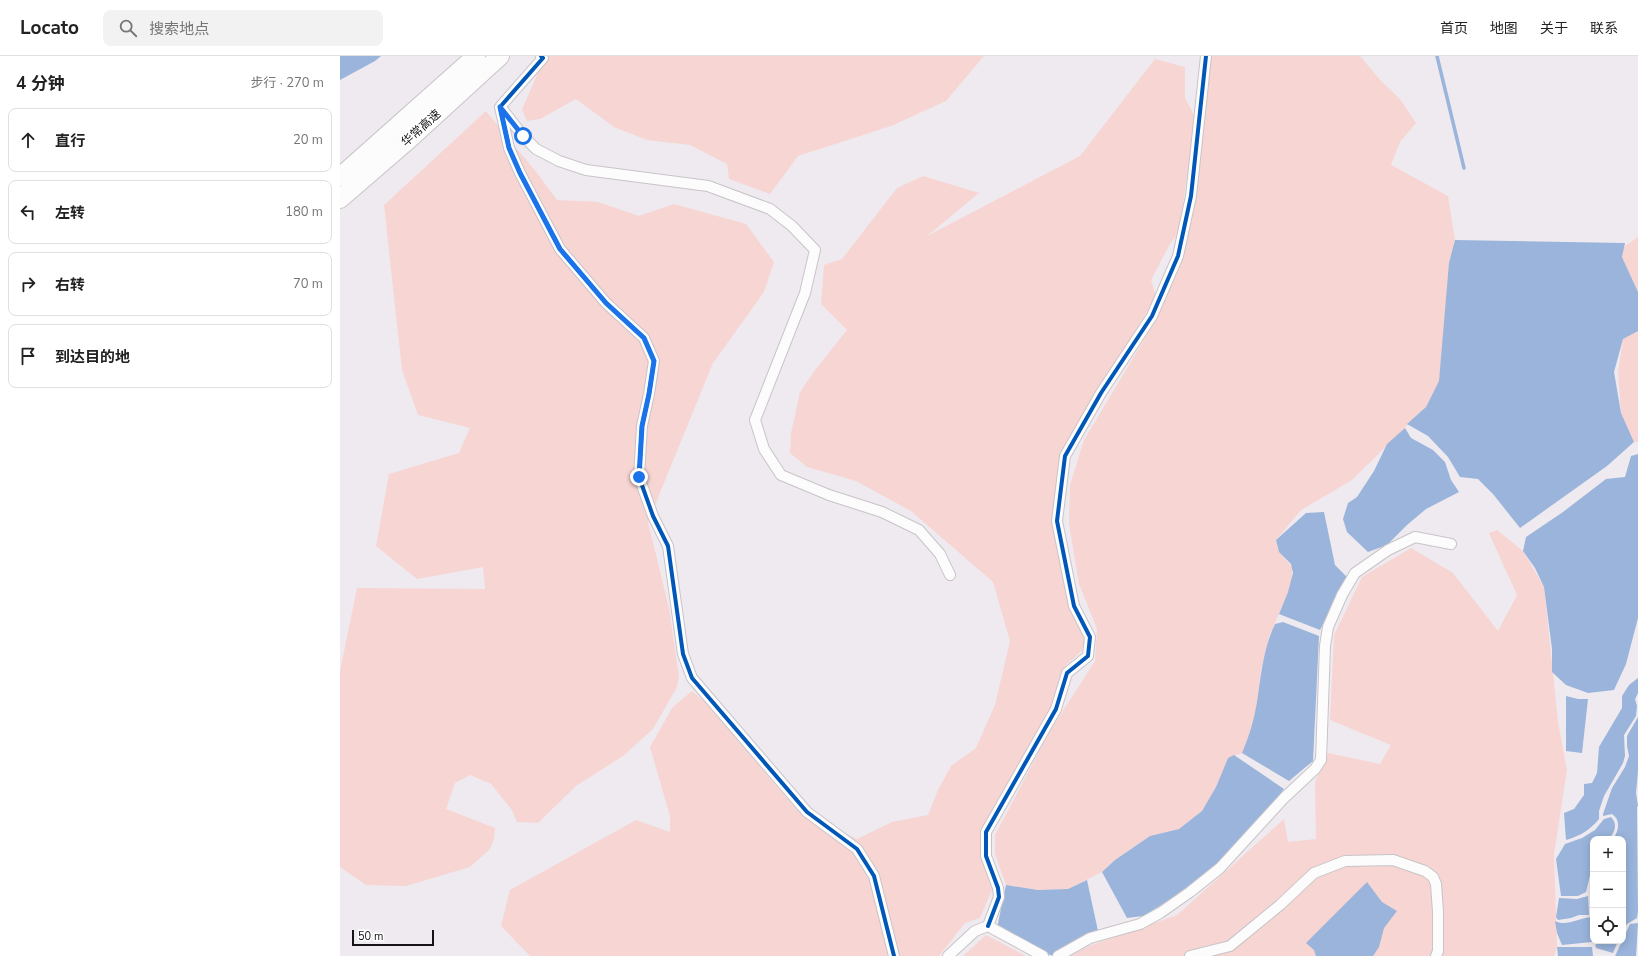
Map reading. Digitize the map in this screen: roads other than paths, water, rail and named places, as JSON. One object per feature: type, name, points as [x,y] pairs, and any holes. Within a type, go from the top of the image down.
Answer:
[{"type":"highway","name":"华常高速","points":[[340,177],[476,56]]},
{"type":"highway","name":"华常高速","points":[[340,199],[406,142],[500,56]]},
{"type":"street","points":[[500,107],[543,58],[541,56]]},
{"type":"street","points":[[988,926],[999,897],[998,888],[986,856],[986,832],[1056,709],[1067,673],[1088,656],[1090,637],[1074,606],[1057,522],[1065,456],[1101,393],[1152,316],[1178,256],[1191,196],[1206,56]]},
{"type":"street","points":[[500,107],[523,136],[536,149],[559,161],[586,170],[708,186],[770,209],[792,226],[815,250],[805,293],[755,420],[764,450],[781,475],[829,495],[882,512],[919,530],[940,554],[950,575]]},
{"type":"street","points":[[500,107],[512,154],[520,173],[560,249],[606,303],[644,338],[654,361],[642,426],[639,477],[653,516],[668,546],[683,654],[692,678],[807,812],[857,849],[874,876],[894,956]]},
{"type":"street","points":[[1058,956],[1090,938],[1140,924],[1160,913],[1220,868],[1321,760],[1325,646],[1328,627],[1342,595],[1355,573],[1388,550],[1414,537],[1451,544]]},
{"type":"street","points":[[1190,956],[1230,946],[1314,873],[1345,861],[1393,860],[1425,871],[1433,877],[1436,884],[1438,912],[1438,950],[1436,956]]},
{"type":"street","points":[[948,956],[974,931],[988,926],[1043,956]]},
{"type":"water","points":[[340,56],[381,56],[375,61],[340,80]]},
{"type":"water","points":[[1455,240],[1625,243],[1622,257],[1638,292],[1638,331],[1623,339],[1614,372],[1621,413],[1634,442],[1607,466],[1520,528],[1493,494],[1478,479],[1460,477],[1448,457],[1428,436],[1407,424],[1426,407],[1439,381],[1449,263]]},
{"type":"water","points":[[1405,428],[1411,438],[1433,450],[1445,462],[1451,480],[1459,492],[1426,509],[1387,545],[1368,552],[1347,532],[1343,519],[1348,503],[1357,497],[1374,471],[1387,444]]},
{"type":"water","points":[[1638,454],[1638,618],[1626,664],[1614,690],[1588,693],[1566,685],[1552,672],[1552,649],[1544,587],[1535,568],[1523,551],[1526,537],[1563,512],[1606,479],[1625,477],[1631,456]]},
{"type":"water","points":[[1324,512],[1335,565],[1347,577],[1320,630],[1279,614],[1288,592],[1293,573],[1291,564],[1279,552],[1276,540],[1306,513]]},
{"type":"water","points":[[1283,622],[1319,636],[1313,761],[1289,781],[1242,753],[1249,735],[1254,715],[1263,663],[1271,633],[1275,624]]},
{"type":"water","points":[[1638,678],[1638,693],[1635,699],[1637,706],[1636,716],[1624,735],[1625,756],[1623,763],[1604,796],[1599,811],[1599,819],[1584,832],[1576,837],[1566,840],[1564,813],[1574,809],[1584,795],[1584,784],[1592,783],[1597,773],[1599,747],[1622,708],[1622,696],[1629,685]]},
{"type":"water","points":[[1566,696],[1578,699],[1588,699],[1582,753],[1566,751]]},
{"type":"water","points":[[1638,717],[1638,771],[1636,793],[1638,806],[1638,911],[1637,918],[1626,926],[1626,836],[1615,836],[1618,829],[1617,819],[1612,814],[1603,816],[1603,814],[1612,788],[1625,767],[1629,756],[1627,736]]},
{"type":"water","points":[[1234,755],[1284,789],[1274,802],[1211,870],[1176,896],[1143,916],[1127,918],[1102,872],[1115,860],[1150,836],[1179,829],[1202,811],[1216,787],[1228,758]]},
{"type":"water","points":[[1611,817],[1615,828],[1611,836],[1590,836],[1590,875],[1586,892],[1578,896],[1561,896],[1556,859],[1565,844],[1582,838],[1595,830],[1604,819]]},
{"type":"water","points":[[1087,880],[1098,931],[1054,956],[1040,952],[997,928],[1006,885],[1038,890],[1068,889]]},
{"type":"water","points":[[1367,882],[1382,902],[1397,911],[1384,928],[1379,947],[1373,956],[1316,956],[1314,950],[1306,943]]},
{"type":"water","points":[[1588,896],[1589,915],[1579,915],[1558,920],[1556,917],[1559,898],[1577,899]]},
{"type":"water","points":[[1590,917],[1590,942],[1562,945],[1557,933],[1555,921],[1559,923],[1568,923]]},
{"type":"water","points":[[1638,923],[1636,956],[1615,956],[1621,944],[1626,944],[1626,933],[1630,924]]},
{"type":"water","points":[[1595,944],[1617,944],[1613,953],[1596,948]]},
{"type":"water","points":[[1557,947],[1592,947],[1593,956],[1558,956]]},
{"type":"waterway","points":[[1437,56],[1464,168]]}]
